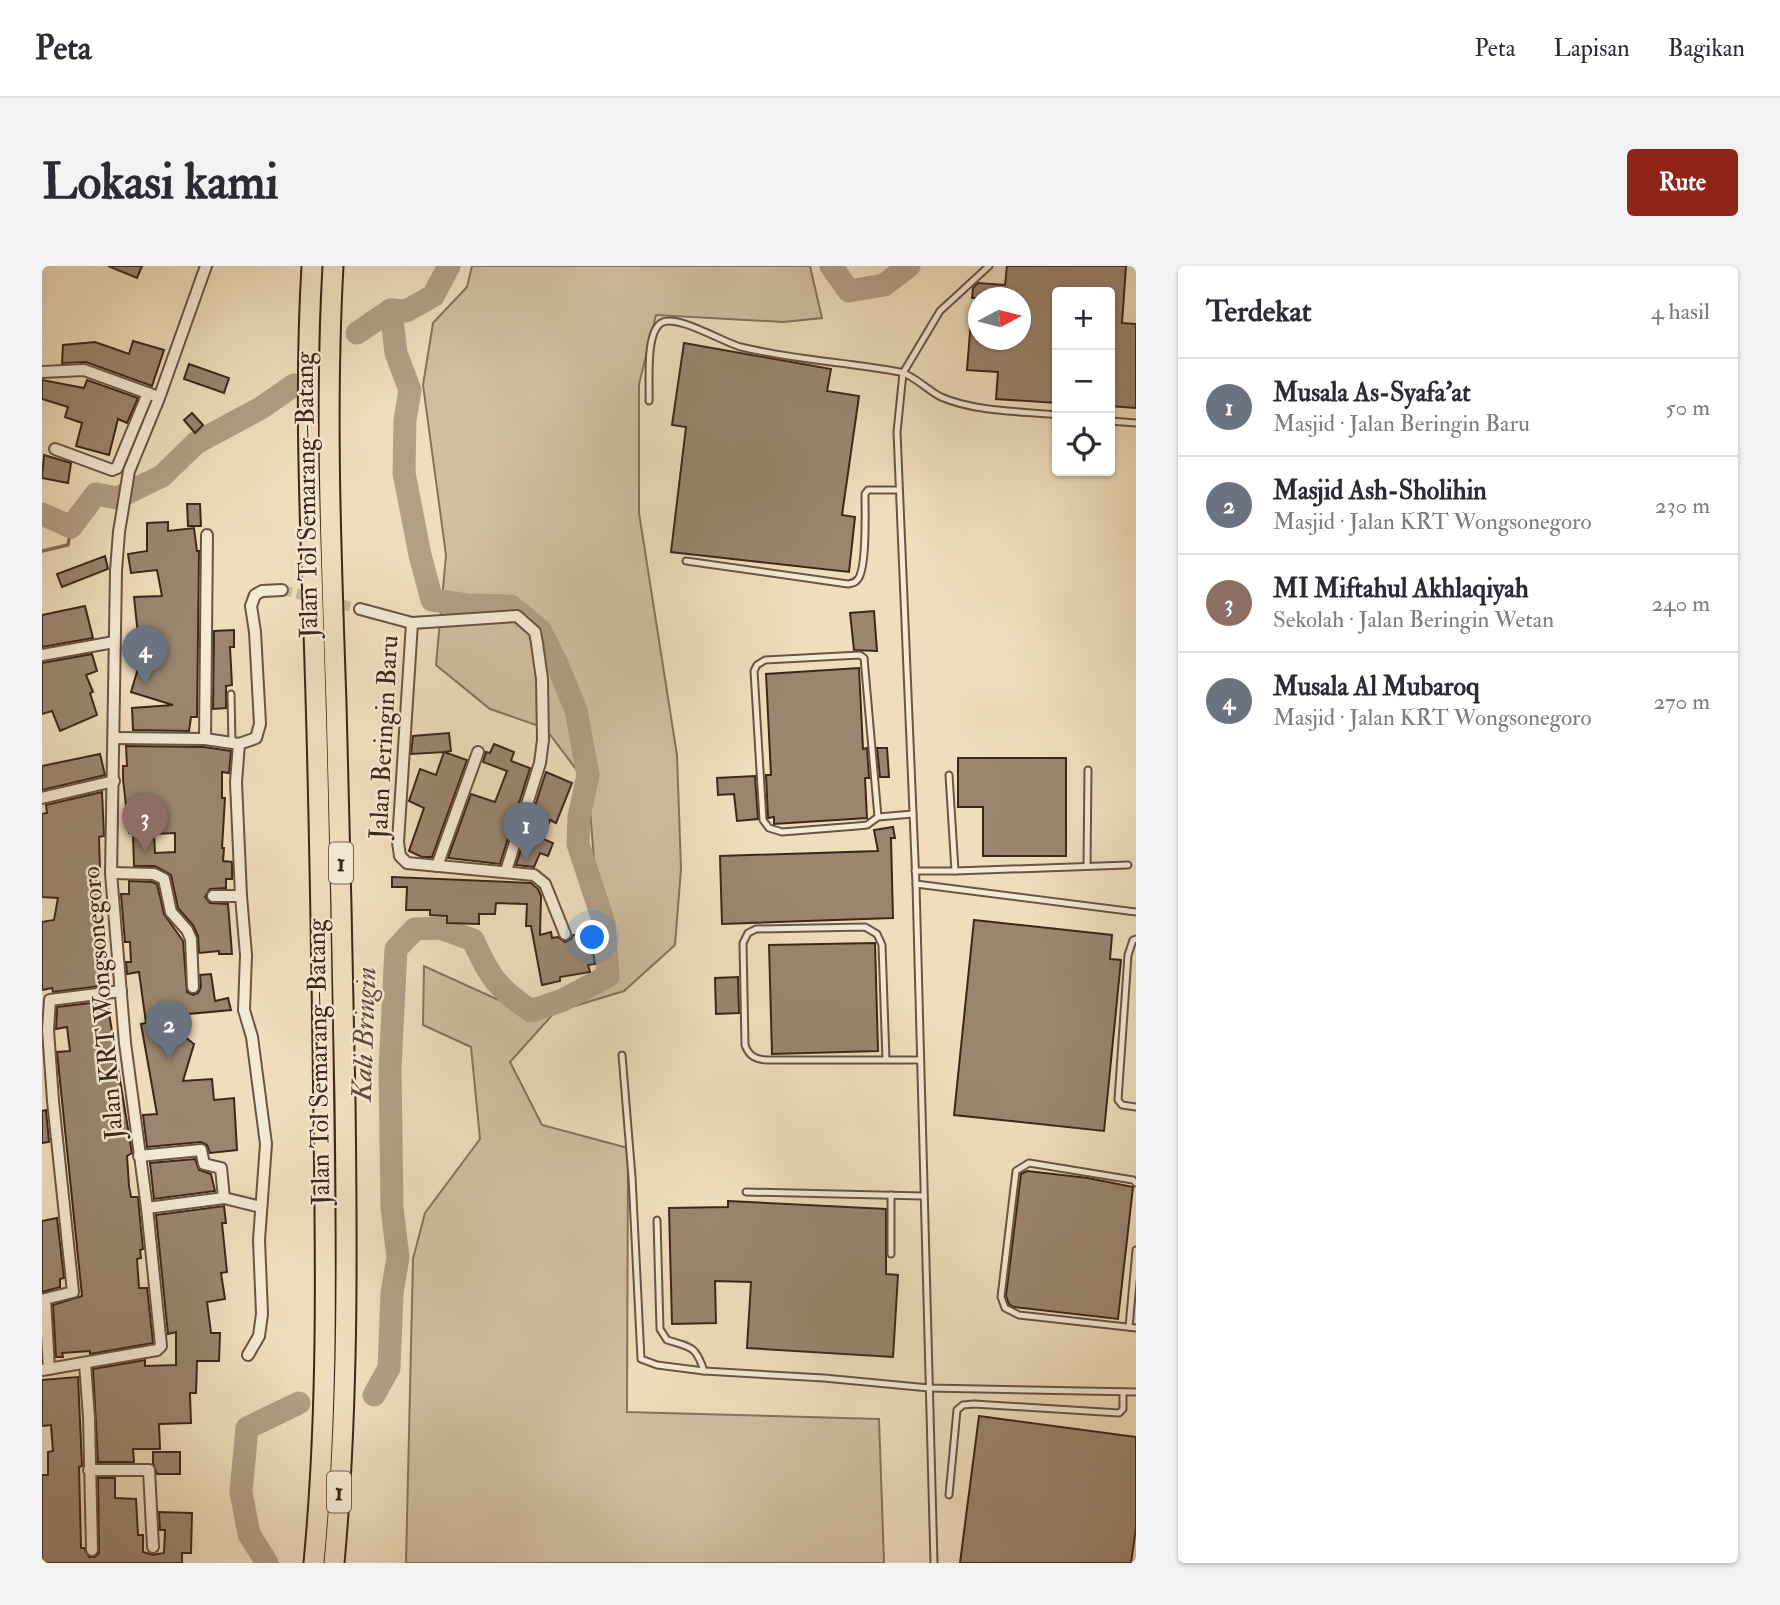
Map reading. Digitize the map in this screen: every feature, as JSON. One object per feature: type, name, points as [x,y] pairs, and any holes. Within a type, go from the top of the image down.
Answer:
[{"type":"highway","name":"Jalan Tol Semarang–Batang","points":[[312,266],[309,319],[311,535],[321,852],[325,1202],[323,1422],[314,1563]]},
{"type":"highway","name":"Jalan Tol Semarang–Batang","points":[[333,266],[330,534],[341,848],[346,1160],[345,1362],[334,1563]]},
{"type":"street","points":[[55,449],[106,470],[117,468],[153,396],[206,266]]},
{"type":"street","points":[[42,372],[84,370],[153,396]]},
{"type":"street","name":"Jalan KRT Wongsonegoro","points":[[46,1369],[158,1350],[161,1346],[147,1208],[138,1156],[111,873],[115,738],[114,642],[119,532],[129,471],[153,396]]},
{"type":"street","points":[[205,740],[207,535]]},
{"type":"street","points":[[115,738],[235,743],[256,738],[260,724],[251,606],[255,595],[262,591],[282,590]]},
{"type":"street","name":"Jalan Beringin Baru","points":[[360,609],[412,622],[517,616],[535,632],[543,703],[540,763],[506,871]]},
{"type":"street","name":"Jalan Beringin Baru","points":[[412,622],[398,842],[400,856],[407,863],[534,875],[545,884],[565,934]]},
{"type":"street","points":[[42,655],[114,642]]},
{"type":"street","points":[[235,743],[246,955],[244,1010],[252,1037],[266,1144],[259,1240],[262,1314],[259,1336],[248,1355]]},
{"type":"street","points":[[436,866],[478,752]]},
{"type":"street","points":[[42,798],[114,780]]},
{"type":"street","points":[[111,873],[154,874],[164,879],[171,912],[187,930],[191,939],[193,987]]},
{"type":"street","points":[[213,896],[241,896]]},
{"type":"street","points":[[46,1369],[45,1298],[73,1292],[45,1024],[51,999],[121,991]]},
{"type":"street","points":[[138,1156],[201,1150],[204,1164],[221,1168],[224,1198]]},
{"type":"street","points":[[147,1208],[224,1198],[261,1207]]},
{"type":"street","points":[[85,1364],[92,1550]]},
{"type":"street","points":[[89,1470],[149,1470],[153,1547]]},
{"type":"lane","points":[[934,1563],[916,884],[897,432],[903,373],[940,311],[989,266]]},
{"type":"lane","points":[[649,401],[650,349],[660,324],[667,321],[688,324],[736,346],[761,352],[903,373],[941,397],[953,401],[1052,414]]},
{"type":"lane","points":[[1115,422],[1136,424]]},
{"type":"lane","points":[[686,561],[848,584],[856,582],[860,576],[863,555],[865,494],[874,488],[899,490]]},
{"type":"lane","points":[[878,817],[864,658],[860,655],[765,660],[757,665],[754,671],[763,820],[769,828],[782,832],[857,827],[867,825],[878,817],[913,814]]},
{"type":"lane","points":[[231,694],[235,743]]},
{"type":"lane","points":[[1087,865],[1088,770]]},
{"type":"lane","points":[[949,775],[955,871]]},
{"type":"lane","points":[[915,871],[1128,865]]},
{"type":"lane","points":[[916,884],[1136,912]]},
{"type":"lane","points":[[886,1060],[882,945],[877,934],[865,927],[756,929],[748,933],[743,943],[745,1045],[749,1054],[758,1060],[886,1060],[919,1060]]},
{"type":"lane","points":[[1136,939],[1133,940],[1128,955],[1118,1100],[1122,1105],[1136,1107]]},
{"type":"lane","points":[[622,1055],[632,1177],[641,1359],[657,1365],[704,1371],[929,1388],[1136,1392]]},
{"type":"lane","points":[[1136,1183],[1133,1180],[1029,1163],[1022,1165],[1016,1171],[1001,1297],[1005,1308],[1019,1315],[1132,1328],[1136,1250]]},
{"type":"lane","points":[[746,1192],[923,1196]]},
{"type":"lane","points":[[891,1195],[891,1254]]},
{"type":"lane","points":[[657,1220],[660,1329],[667,1340],[692,1348],[704,1371]]},
{"type":"lane","points":[[949,1495],[957,1410],[963,1405],[1119,1413],[1123,1409],[1124,1392]]},
{"type":"shaded area","points":[[472,266],[810,266],[822,318],[783,322],[656,315],[639,384],[639,513],[677,755],[681,869],[675,945],[624,991],[555,1012],[510,1062],[542,1125],[628,1148],[627,1412],[879,1419],[884,1563],[406,1563],[413,1259],[425,1213],[480,1139],[471,1047],[423,1025],[424,966],[503,1002],[550,997],[595,973],[603,963],[607,935],[595,872],[588,785],[545,728],[490,709],[436,665],[446,555],[423,385],[433,323],[467,287]]},
{"type":"building","points":[[108,266],[142,266],[137,278]]},
{"type":"building","points":[[1007,266],[1126,266],[1122,323],[1136,324],[1136,408],[1115,406],[1115,287],[1052,287],[1052,403],[996,399],[998,372],[967,370],[969,350],[1031,350],[1031,287],[974,287],[978,283],[1005,285]]},
{"type":"building","points":[[133,341],[164,350],[152,386],[86,362],[62,363],[63,345],[95,342],[129,354]]},
{"type":"building","points":[[684,343],[831,369],[827,391],[859,396],[842,515],[855,517],[849,572],[671,552],[686,427],[672,425]]},
{"type":"building","points":[[189,364],[229,378],[224,393],[184,379]]},
{"type":"building","points":[[42,380],[84,388],[87,380],[138,398],[127,423],[118,419],[109,455],[76,446],[82,423],[65,417],[68,407],[42,399]]},
{"type":"building","points":[[192,413],[203,425],[195,433],[184,420]]},
{"type":"building","points":[[44,455],[71,463],[68,483],[42,478]]},
{"type":"building","points":[[187,504],[200,504],[201,526],[188,526]]},
{"type":"building","points":[[168,522],[168,531],[194,528],[199,551],[197,717],[191,717],[189,731],[133,730],[132,708],[173,705],[131,692],[137,672],[132,637],[138,635],[134,597],[162,596],[157,570],[131,573],[128,554],[147,551],[147,523]]},
{"type":"building","points":[[105,556],[108,569],[62,587],[57,574]]},
{"type":"building","points":[[85,606],[93,638],[42,647],[42,615]]},
{"type":"building","points":[[874,611],[877,651],[854,650],[850,613]]},
{"type":"building","points":[[234,630],[234,647],[230,647],[232,685],[226,686],[226,708],[213,709],[214,631]]},
{"type":"building","points":[[92,654],[97,671],[86,675],[93,692],[90,693],[97,715],[60,731],[52,711],[42,714],[42,663]]},
{"type":"building","points":[[859,668],[863,749],[867,748],[869,778],[865,778],[867,818],[774,824],[774,817],[768,818],[766,775],[771,775],[766,674]]},
{"type":"building","points":[[449,733],[451,751],[411,754],[413,736]]},
{"type":"building","points":[[494,744],[514,752],[511,761],[530,768],[500,864],[448,858],[471,794],[495,802],[507,771],[483,762],[486,752],[490,753]]},
{"type":"building","points":[[126,746],[204,747],[231,751],[229,773],[222,772],[222,798],[225,798],[222,848],[223,861],[232,862],[232,879],[226,879],[226,888],[210,889],[205,897],[210,903],[228,904],[232,954],[219,954],[219,951],[199,953],[198,936],[193,925],[178,908],[171,875],[155,866],[134,866],[133,833],[129,833],[123,779],[123,766],[127,766]],"holes":[[[175,833],[175,852],[155,853],[154,834]]]},
{"type":"building","points":[[877,748],[887,748],[889,777],[880,777]]},
{"type":"building","points":[[444,752],[467,760],[432,857],[422,857],[409,851],[424,808],[409,801],[420,769],[436,775]]},
{"type":"building","points":[[100,754],[105,775],[42,790],[42,766]]},
{"type":"building","points":[[958,758],[1066,758],[1066,856],[983,856],[983,807],[958,807]]},
{"type":"building","points":[[546,772],[572,783],[556,823],[550,820],[543,839],[553,843],[548,856],[540,853],[534,867],[516,865]]},
{"type":"building","points":[[755,776],[758,819],[737,821],[734,794],[718,795],[717,778]]},
{"type":"building","points":[[102,792],[104,836],[99,837],[100,871],[95,872],[98,893],[101,893],[99,925],[108,985],[53,992],[52,988],[42,990],[42,922],[54,920],[58,898],[42,897],[42,814],[47,813],[46,805]]},
{"type":"building","points":[[893,827],[893,918],[722,924],[720,856],[878,851],[874,830]]},
{"type":"building","points":[[392,877],[531,883],[541,896],[540,935],[551,932],[552,938],[558,937],[565,942],[573,935],[580,934],[581,939],[591,937],[595,964],[588,965],[590,972],[560,977],[560,981],[542,985],[531,926],[526,926],[527,904],[496,903],[495,914],[479,914],[479,924],[447,923],[447,916],[430,915],[430,910],[406,910],[407,887],[392,887]]},
{"type":"building","points":[[129,881],[157,884],[164,914],[183,941],[187,992],[193,995],[198,993],[201,987],[200,975],[211,974],[215,1001],[228,998],[231,1010],[178,1015],[180,1033],[194,1044],[183,1081],[212,1079],[214,1100],[234,1098],[237,1150],[210,1153],[207,1145],[201,1142],[147,1147],[143,1115],[157,1114],[141,1024],[146,1023],[139,972],[127,974],[126,962],[131,962],[130,942],[125,942],[121,894],[129,894]]},
{"type":"building","points":[[974,920],[1112,935],[1110,959],[1121,960],[1104,1131],[954,1115]]},
{"type":"building","points":[[875,943],[878,1051],[772,1054],[769,945]]},
{"type":"building","points":[[738,977],[739,1013],[716,1014],[715,978]]},
{"type":"building","points":[[107,1001],[132,1153],[127,1156],[129,1186],[131,1197],[138,1197],[143,1249],[140,1250],[141,1258],[137,1259],[139,1288],[147,1288],[153,1343],[90,1354],[90,1351],[62,1353],[63,1357],[56,1357],[53,1305],[82,1296],[57,1052],[70,1051],[67,1027],[56,1029],[57,1007]]},
{"type":"building","points":[[46,1110],[49,1142],[42,1143],[42,1111]]},
{"type":"building","points":[[195,1159],[199,1170],[211,1174],[215,1191],[154,1199],[150,1163]]},
{"type":"building","points":[[1027,1171],[1088,1178],[1133,1187],[1118,1319],[1014,1307],[1009,1304],[1006,1296],[1021,1174]]},
{"type":"building","points":[[728,1201],[886,1209],[886,1274],[898,1275],[893,1357],[747,1348],[751,1282],[715,1281],[716,1323],[672,1324],[669,1208],[728,1207]]},
{"type":"building","points":[[224,1206],[226,1223],[222,1223],[227,1272],[221,1273],[225,1299],[207,1302],[211,1333],[220,1333],[219,1361],[197,1361],[196,1393],[190,1393],[191,1423],[159,1424],[160,1449],[133,1449],[134,1462],[98,1462],[93,1369],[145,1360],[145,1366],[176,1365],[176,1332],[168,1334],[156,1215]]},
{"type":"building","points":[[57,1218],[64,1278],[60,1279],[60,1287],[42,1292],[42,1221]]},
{"type":"building","points":[[78,1377],[82,1466],[79,1467],[81,1548],[84,1548],[89,1557],[95,1557],[99,1553],[98,1478],[115,1478],[115,1498],[136,1499],[138,1535],[143,1535],[143,1552],[153,1555],[164,1553],[165,1530],[160,1530],[159,1512],[192,1513],[191,1553],[182,1553],[182,1563],[42,1563],[42,1475],[48,1475],[48,1452],[53,1451],[51,1425],[42,1426],[42,1380]]},
{"type":"building","points":[[979,1416],[1136,1437],[1136,1528],[1131,1563],[960,1563]]},
{"type":"building","points":[[153,1452],[180,1452],[180,1474],[157,1474]]},
{"type":"waterway","name":"Kali Bringin","points":[[374,1395],[389,1368],[392,1293],[398,1257],[392,1208],[390,1068],[396,949],[415,929],[440,928],[473,940],[496,981],[510,996],[531,1011],[563,1000],[608,976],[604,923],[578,844],[579,817],[588,775],[576,710],[557,664],[540,630],[511,606],[468,605],[432,600],[420,555],[404,473],[405,420],[410,390],[396,353],[391,310],[406,311],[433,296],[449,266]]},
{"type":"waterway","name":"Kali Bringin","points":[[831,266],[849,291],[884,285],[909,266]]},
{"type":"waterway","points":[[357,333],[391,310]]},
{"type":"waterway","points":[[42,514],[71,527],[96,494],[117,498],[162,476],[196,443],[261,408],[294,385]]},
{"type":"waterway","points":[[42,551],[68,545],[71,527]]},
{"type":"waterway","name":"Kali Bringin","points":[[267,1563],[249,1534],[241,1492],[247,1428],[299,1403]]},
{"type":"tunnel","points":[[282,590],[360,609]]},
{"type":"place","name":"Musala Al Mubaroq","points":[[145,684]]},
{"type":"place","name":"MI Miftahul Akhlaqiyah","points":[[145,852]]},
{"type":"place","name":"Musala As-Syafa'at","points":[[526,860]]},
{"type":"place","name":"Masjid Ash-Sholihin","points":[[169,1059]]}]
